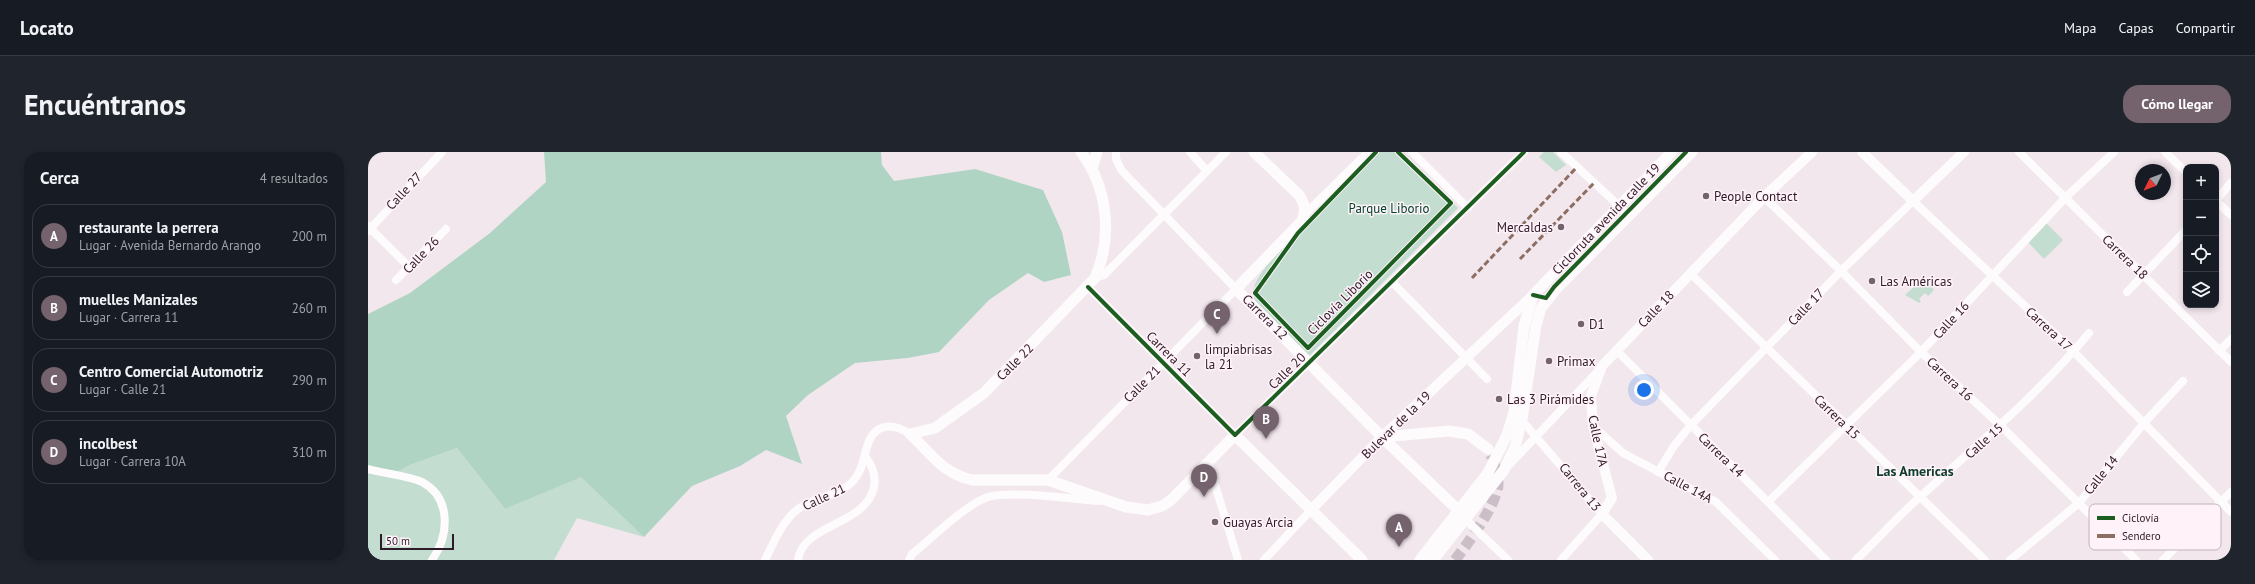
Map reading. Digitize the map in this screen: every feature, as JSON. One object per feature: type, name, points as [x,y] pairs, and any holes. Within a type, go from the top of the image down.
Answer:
[{"type":"main road","name":"Calle 22","points":[[910,434],[935,428],[984,393],[1088,287],[1095,278],[1104,255],[1106,214],[1102,197],[1092,169],[1082,152]]},
{"type":"main road","points":[[1092,169],[1097,152]]},
{"type":"main road","points":[[1254,152],[1299,195],[1304,203],[1305,214]]},
{"type":"main road","points":[[1433,560],[1504,470],[1515,447],[1524,326],[1533,295],[1618,205],[1672,152]]},
{"type":"main road","points":[[1420,560],[1488,473],[1498,457],[1518,416],[1531,347],[1541,308],[1556,289],[1692,152]]},
{"type":"main road","name":"Calle 21","points":[[1236,289],[1302,221],[1305,214]]},
{"type":"main road","points":[[1253,272],[1249,289],[1253,306]]},
{"type":"main road","name":"Carrera 12","points":[[1236,289],[1382,437],[1458,510]]},
{"type":"main road","points":[[928,450],[935,428]]},
{"type":"main road","points":[[1382,437],[1449,431],[1468,434],[1488,449]]},
{"type":"main road","name":"Calle 21","points":[[910,434],[928,450],[942,467],[956,476],[972,480],[1048,480],[1108,501],[1140,510],[1162,506]]},
{"type":"main road","name":"Calle 20","points":[[1162,506],[1171,500],[1235,436]]},
{"type":"main road","name":"Carrera 11","points":[[1235,436],[1362,560]]},
{"type":"street","name":"Calle 27","points":[[369,228],[442,152]]},
{"type":"street","name":"Carrera 12","points":[[1116,152],[1116,159],[1122,171],[1236,289]]},
{"type":"street","points":[[1190,152],[1207,171]]},
{"type":"street","points":[[1095,278],[1104,275],[1226,152]]},
{"type":"street","name":"Calle 21","points":[[1305,214],[1368,152]]},
{"type":"street","points":[[1412,152],[1468,208]]},
{"type":"street","name":"Calle 20","points":[[1235,436],[1524,152]]},
{"type":"street","points":[[1560,152],[1630,216]]},
{"type":"street","name":"Calle 18","points":[[1504,470],[1690,273],[1764,197],[1812,152]]},
{"type":"street","name":"Carrera 17","points":[[1862,152],[2074,352],[2231,512]]},
{"type":"street","name":"Calle 17","points":[[1658,472],[1674,446],[1690,426],[1841,271],[1964,152]]},
{"type":"street","name":"Carrera 18","points":[[2019,152],[2231,362]]},
{"type":"street","name":"Calle 16","points":[[1768,502],[1921,352],[2065,198],[2114,152]]},
{"type":"street","points":[[2165,152],[2183,169]]},
{"type":"street","points":[[2219,197],[2231,183]]},
{"type":"street","name":"Carrera 16","points":[[1764,197],[1841,271],[1921,352],[2001,426],[2089,513]]},
{"type":"street","points":[[2219,203],[2231,215]]},
{"type":"street","points":[[369,228],[409,267]]},
{"type":"street","name":"Calle 26","points":[[396,280],[446,229]]},
{"type":"street","points":[[2127,292],[2183,233]]},
{"type":"street","name":"Carrera 15","points":[[1690,273],[1985,560]]},
{"type":"street","points":[[1392,282],[1487,379]]},
{"type":"street","name":"Carrera 11","points":[[1088,287],[1235,436]]},
{"type":"street","name":"Calle 21","points":[[1048,480],[1236,289]]},
{"type":"street","name":"Bulevar de la 19","points":[[1264,560],[1382,437],[1533,295]]},
{"type":"street","name":"Calle 15","points":[[1856,560],[1920,496],[2001,426],[2074,352],[2089,333]]},
{"type":"street","points":[[2220,351],[2231,339]]},
{"type":"street","name":"Carrera 14","points":[[1616,350],[1690,426],[1826,560]]},
{"type":"street","name":"Calle 17A","points":[[1602,366],[1591,396],[1593,426],[1612,498],[1602,514]]},
{"type":"street","name":"Calle 14","points":[[2010,560],[2079,503],[2144,423],[2183,381]]},
{"type":"street","name":"Carrera 13","points":[[1518,416],[1537,435],[1602,514],[1648,560]]},
{"type":"street","name":"Calle 21","points":[[765,560],[782,527],[793,513],[806,504],[833,494],[850,485],[861,470],[870,438],[878,429],[895,426],[910,434]]},
{"type":"street","name":"Calle 14A","points":[[1593,426],[1624,453],[1716,502],[1774,560]]},
{"type":"street","points":[[798,560],[799,553],[808,541],[863,507],[872,498],[875,475],[874,469],[865,456]]},
{"type":"street","points":[[1208,462],[1238,560]]},
{"type":"street","points":[[368,469],[422,482],[436,494],[445,511],[439,550],[432,560]]},
{"type":"street","points":[[2222,502],[2231,492]]},
{"type":"street","points":[[909,560],[912,554],[951,523],[988,497],[1006,495],[1108,501]]},
{"type":"street","points":[[1561,560],[1602,514]]},
{"type":"street","points":[[1466,520],[1508,560]]},
{"type":"street","name":"Carrera 16","points":[[2126,550],[2136,560]]},
{"type":"street","points":[[2163,560],[2173,550]]},
{"type":"green space","points":[[544,152],[881,152],[882,165],[894,181],[975,169],[1043,190],[1062,232],[1071,275],[1044,282],[1028,273],[989,300],[939,352],[908,358],[855,363],[808,395],[786,416],[802,464],[766,450],[740,466],[692,486],[644,537],[581,477],[505,509],[457,448],[410,465],[388,477],[368,469],[368,314],[410,293],[490,233],[546,182]]},
{"type":"green space","name":"Parque Liborio","points":[[1374,152],[1403,152],[1458,208],[1309,356],[1255,301],[1254,286],[1267,265]]},
{"type":"green space","points":[[1544,152],[1553,152],[1566,165],[1556,172],[1539,157]]},
{"type":"green space","points":[[2045,222],[2063,240],[2044,259],[2026,240]]},
{"type":"green space","points":[[1925,277],[1934,290],[1928,296],[1925,293],[1919,299],[1921,301],[1919,303],[1905,295]]},
{"type":"green space","points":[[457,448],[505,509],[581,476],[644,537],[577,518],[554,560],[368,560],[368,469],[388,477],[410,465]]},
{"type":"tunnel","points":[[1455,560],[1481,524],[1496,494],[1498,485],[1495,466],[1491,455]]},
{"type":"marked path","points":[[1472,278],[1577,167]]},
{"type":"marked path","points":[[1520,259],[1594,183]]},
{"type":"cycle path","name":"Ciclovía Liborio","points":[[1376,152],[1298,233],[1255,293],[1308,348],[1451,203],[1398,152]]},
{"type":"cycle path","points":[[1088,287],[1235,435],[1524,152]]},
{"type":"cycle path","name":"Ciclorruta avenida calle 19","points":[[1533,295],[1546,298],[1554,287],[1686,152]]},
{"type":"place","name":"People Contact","points":[[1706,196]]},
{"type":"place","name":"Mercaldas","points":[[1561,227]]},
{"type":"place","name":"Las Américas","points":[[1872,281]]},
{"type":"place","name":"D1","points":[[1581,324]]},
{"type":"place","name":"Centro Comercial Automotriz","points":[[1217,334]]},
{"type":"place","name":"limpiabrisas la 21","points":[[1197,356]]},
{"type":"place","name":"Primax","points":[[1549,361]]},
{"type":"place","name":"Las 3 Pirámides","points":[[1499,399]]},
{"type":"place","name":"muelles Manizales","points":[[1266,439]]},
{"type":"place","name":"incolbest","points":[[1204,497]]},
{"type":"place","name":"Guayas Arcia","points":[[1215,522]]},
{"type":"place","name":"restaurante la perrera","points":[[1399,547]]},
{"type":"district","name":"Las Americas","points":[[1915,471]]}]
